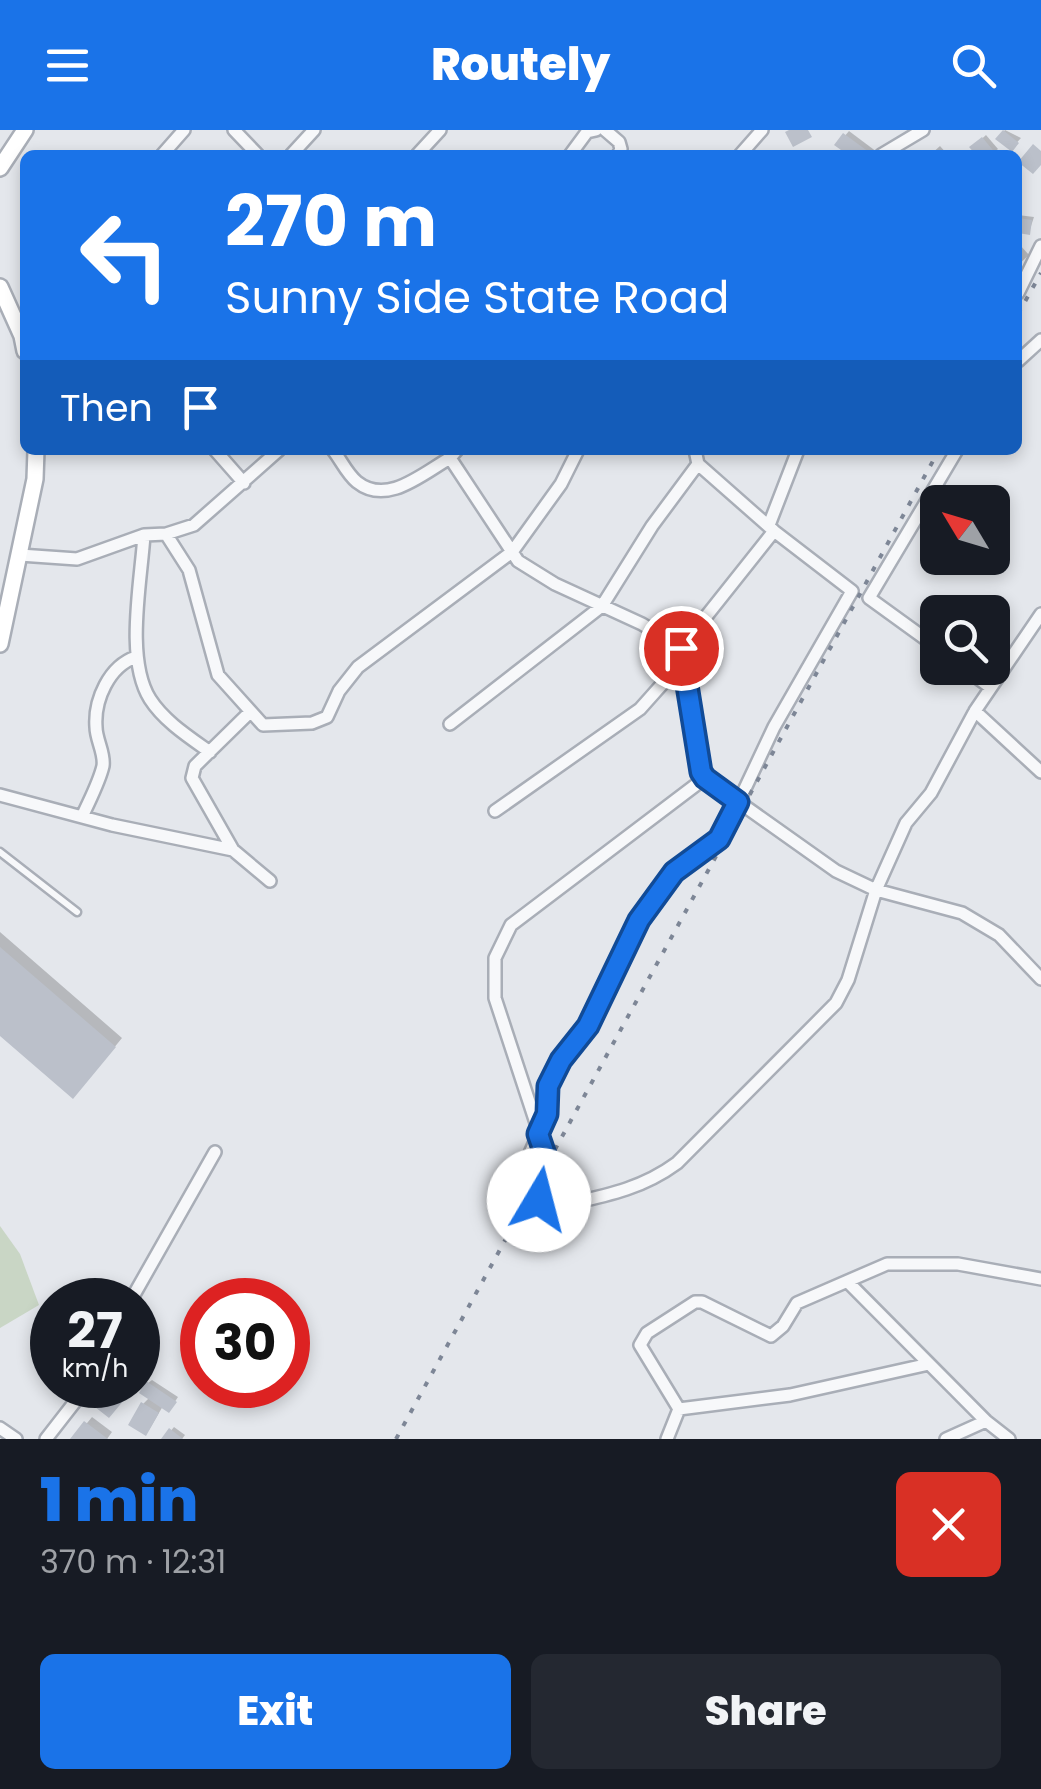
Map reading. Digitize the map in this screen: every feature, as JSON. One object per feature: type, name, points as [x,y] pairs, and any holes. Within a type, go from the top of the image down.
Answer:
[{"type":"main road","points":[[0,168],[25,130]]},
{"type":"main road","points":[[0,287],[20,332]]},
{"type":"main road","points":[[0,644],[35,479],[36,455]]},
{"type":"street","points":[[166,150],[184,130]]},
{"type":"street","points":[[234,130],[253,150]]},
{"type":"street","points":[[296,150],[314,130]]},
{"type":"street","points":[[422,150],[440,130]]},
{"type":"street","points":[[574,150],[588,132],[596,130]]},
{"type":"street","points":[[605,130],[619,142],[620,150]]},
{"type":"street","points":[[744,150],[762,130]]},
{"type":"street","points":[[890,150],[923,130]]},
{"type":"street","points":[[10,149],[20,157]]},
{"type":"street","points":[[1022,285],[1041,246]]},
{"type":"street","points":[[1022,357],[1041,340]]},
{"type":"street","points":[[219,455],[244,483]]},
{"type":"street","points":[[20,555],[76,560],[144,535],[166,534],[194,525],[274,455]]},
{"type":"street","points":[[337,455],[355,481],[376,493],[389,492],[451,455]]},
{"type":"street","points":[[454,455],[518,561],[681,648],[705,778],[836,871],[876,890],[962,913],[999,935],[1041,978]]},
{"type":"street","points":[[166,534],[189,570],[218,675],[262,724],[312,723],[327,717],[339,691],[358,667],[512,552],[561,484],[576,455]]},
{"type":"street","points":[[551,1172],[520,1229],[505,1226],[500,1219],[500,1206],[547,1114],[548,1086],[561,1060],[588,1026],[639,920],[674,872],[719,839],[774,727],[852,591],[698,464],[696,455]]},
{"type":"street","points":[[495,811],[640,709],[672,672],[681,648],[772,528],[796,455]]},
{"type":"street","points":[[920,635],[869,598],[955,455]]},
{"type":"street","points":[[450,724],[602,606],[652,526],[698,464]]},
{"type":"street","points":[[144,535],[136,657],[145,690],[152,704],[210,752]]},
{"type":"street","points":[[705,778],[511,925],[495,958],[495,998],[551,1172],[562,1202],[568,1204],[630,1191],[677,1163],[836,1002],[848,980],[876,890],[906,823],[931,793],[975,711],[1041,614]]},
{"type":"street","points":[[82,817],[104,763],[96,726],[102,690],[110,676],[136,657]]},
{"type":"street","points":[[975,711],[1041,772]]},
{"type":"street","points":[[250,712],[195,766],[192,778],[233,850],[270,881]]},
{"type":"street","points":[[0,796],[233,850]]},
{"type":"street","points":[[143,1278],[215,1152]]},
{"type":"street","points":[[680,1408],[640,1345],[648,1334],[695,1302],[770,1336],[783,1326],[797,1303],[887,1264],[958,1264],[1041,1278]]},
{"type":"street","points":[[848,1282],[986,1421],[1009,1439]]},
{"type":"street","points":[[680,1408],[790,1396],[930,1364]]},
{"type":"street","points":[[46,1439],[70,1408]]},
{"type":"street","points":[[667,1439],[680,1408]]},
{"type":"street","points":[[946,1439],[986,1421]]},
{"type":"street","points":[[0,1428],[16,1439]]},
{"type":"lane","points":[[0,852],[77,912]]},
{"type":"green space","points":[[0,1226],[20,1254],[30,1281],[30,1310],[0,1328]]},
{"type":"building","points":[[808,130],[812,137],[793,147],[785,132]]},
{"type":"building","points":[[1003,130],[1019,143],[1009,150],[995,139]]},
{"type":"building","points":[[843,133],[866,150],[841,150],[834,145]]},
{"type":"building","points":[[982,137],[993,150],[972,150],[969,147]]},
{"type":"building","points":[[1033,144],[1041,151],[1041,165],[1033,174],[1022,165],[1022,157]]},
{"type":"building","points":[[1022,219],[1032,220],[1030,235],[1022,234]]},
{"type":"building","points":[[0,947],[116,1047],[73,1099],[0,1036]]},
{"type":"building","points":[[160,1390],[177,1402],[169,1413],[160,1407]]},
{"type":"building","points":[[96,1408],[117,1408],[109,1418]]},
{"type":"building","points":[[138,1408],[151,1408],[159,1413],[146,1436],[128,1425]]},
{"type":"building","points":[[84,1421],[108,1439],[70,1439]]},
{"type":"building","points":[[169,1428],[183,1439],[161,1439]]},
{"type":"railway","points":[[1022,307],[1041,273]]},
{"type":"railway","points":[[396,1439],[936,455]]},
{"type":"route","points":[[539,1200],[551,1172],[538,1134],[547,1114],[548,1086],[561,1060],[588,1026],[624,946],[663,883],[719,839],[738,802],[701,772],[681,648]]}]
